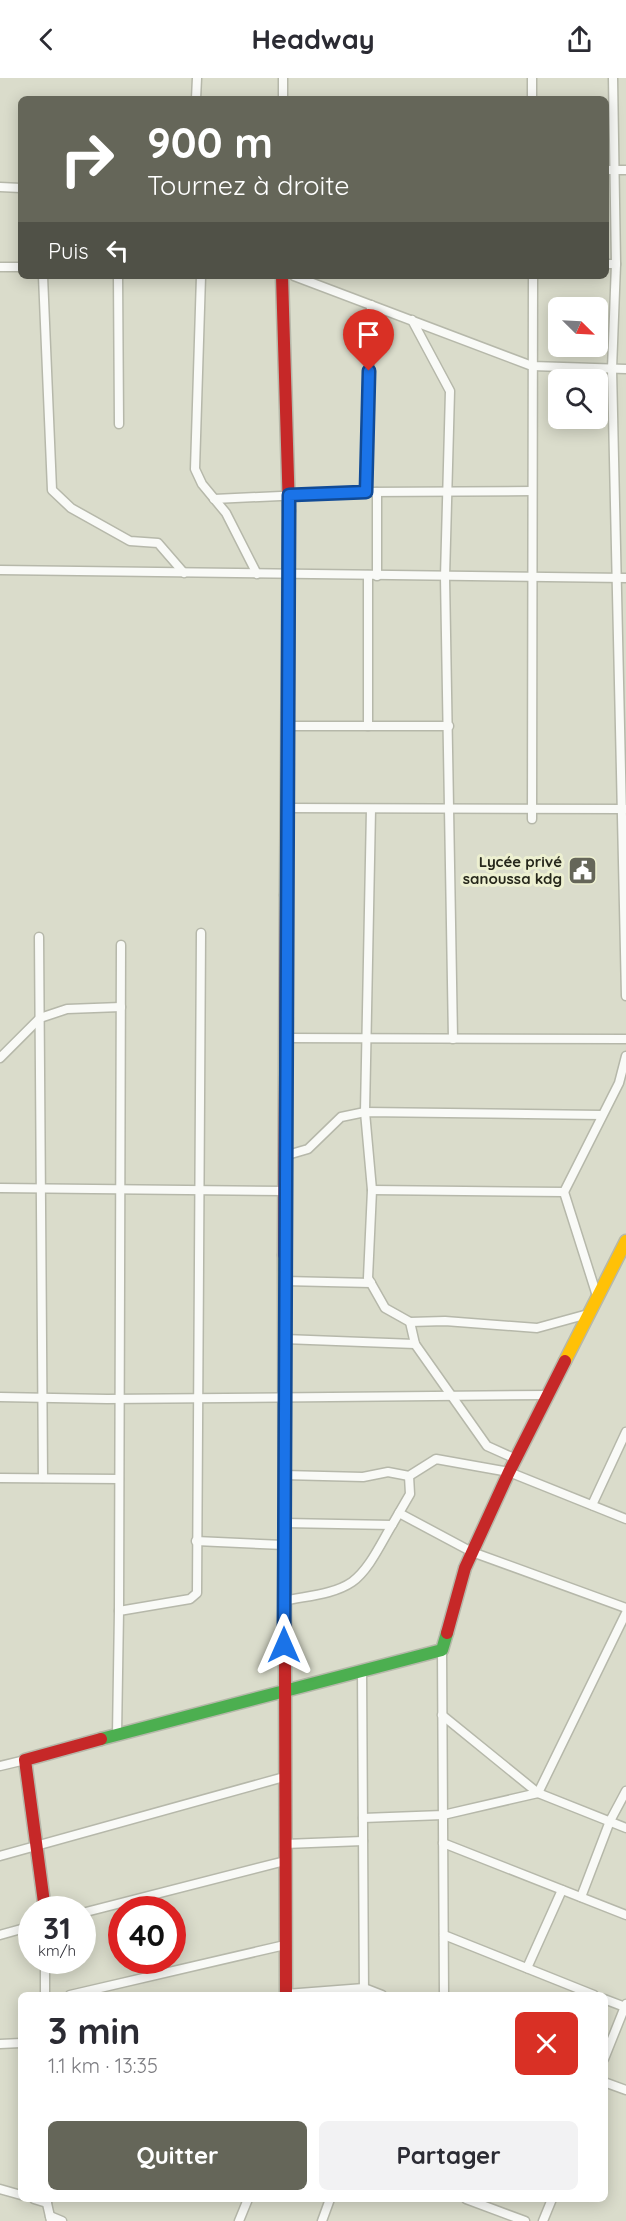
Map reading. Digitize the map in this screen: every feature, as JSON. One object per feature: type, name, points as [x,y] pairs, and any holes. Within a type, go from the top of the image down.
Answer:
[{"type":"street","points":[[196,96],[197,78]]},
{"type":"street","points":[[283,78],[283,96]]},
{"type":"street","points":[[532,78],[532,96]]},
{"type":"street","points":[[613,78],[610,170],[616,264],[612,369],[621,578],[626,996]]},
{"type":"street","points":[[610,170],[626,170]]},
{"type":"street","points":[[0,187],[18,188]]},
{"type":"street","points":[[609,264],[616,264]]},
{"type":"street","points":[[0,267],[18,267]]},
{"type":"street","points":[[43,279],[52,490],[71,508],[130,541],[158,543],[184,573]]},
{"type":"street","points":[[118,279],[119,424]]},
{"type":"street","points":[[201,279],[195,469],[202,484],[226,513],[257,574]]},
{"type":"street","points":[[282,279],[289,495],[286,574],[284,1156],[286,1992]]},
{"type":"street","points":[[302,279],[532,366],[626,369]]},
{"type":"street","points":[[532,279],[532,819]]},
{"type":"street","points":[[366,492],[371,305]]},
{"type":"street","points":[[412,320],[450,391],[446,577],[453,1039]]},
{"type":"street","points":[[214,498],[366,492],[532,491]]},
{"type":"street","points":[[377,492],[377,576]]},
{"type":"street","points":[[0,570],[446,577],[532,575],[621,578]]},
{"type":"street","points":[[368,576],[368,726]]},
{"type":"street","points":[[286,726],[449,726]]},
{"type":"street","points":[[286,808],[624,809]]},
{"type":"street","points":[[371,809],[365,1112],[372,1190],[368,1278],[385,1308],[410,1322],[445,1321],[537,1328],[588,1314]]},
{"type":"street","points":[[119,1611],[195,1598],[197,1593],[201,933]]},
{"type":"street","points":[[39,937],[43,1478]]},
{"type":"street","points":[[117,1735],[121,945]]},
{"type":"street","points":[[0,1058],[40,1018],[67,1009],[121,1007]]},
{"type":"street","points":[[285,1038],[626,1040]]},
{"type":"street","points":[[597,1296],[564,1192],[619,1083],[626,1056]]},
{"type":"street","points":[[284,1156],[308,1149],[341,1117],[365,1112],[602,1115]]},
{"type":"street","points":[[0,1188],[284,1191]]},
{"type":"street","points":[[372,1190],[564,1192]]},
{"type":"street","points":[[444,1992],[442,1650],[465,1568],[472,1552],[509,1472],[626,1241]]},
{"type":"street","points":[[284,1281],[371,1283]]},
{"type":"street","points":[[410,1322],[415,1344],[487,1446],[516,1459]]},
{"type":"street","points":[[284,1339],[415,1344]]},
{"type":"street","points":[[0,1397],[119,1399],[548,1395]]},
{"type":"street","points":[[592,1505],[626,1433]]},
{"type":"street","points":[[284,1475],[363,1477],[388,1472],[409,1476],[436,1459],[509,1472],[626,1519]]},
{"type":"street","points":[[284,1601],[328,1592],[350,1583],[360,1575],[410,1494],[409,1476]]},
{"type":"street","points":[[0,1478],[119,1479]]},
{"type":"street","points":[[399,1513],[472,1552],[626,1610],[538,1793]]},
{"type":"street","points":[[284,1523],[392,1525]]},
{"type":"street","points":[[196,1541],[284,1545]]},
{"type":"street","points":[[0,1766],[442,1650]]},
{"type":"street","points":[[344,1992],[364,1991],[362,1670]]},
{"type":"street","points":[[442,1715],[538,1793],[626,1828]]},
{"type":"street","points":[[25,1760],[43,1896]]},
{"type":"street","points":[[0,1856],[284,1777]]},
{"type":"street","points":[[581,1897],[610,1821],[626,1791]]},
{"type":"street","points":[[363,1818],[443,1815],[538,1793]]},
{"type":"street","points":[[285,1844],[363,1841]]},
{"type":"street","points":[[443,1844],[626,1915]]},
{"type":"street","points":[[96,1909],[285,1861]]},
{"type":"street","points":[[527,1968],[562,1890]]},
{"type":"street","points":[[0,1935],[18,1930]]},
{"type":"street","points":[[444,1935],[587,1992]]},
{"type":"street","points":[[83,1992],[285,1945]]},
{"type":"street","points":[[45,1974],[45,1992]]},
{"type":"street","points":[[608,2000],[625,2006],[608,2049]]},
{"type":"street","points":[[0,2044],[18,2043]]},
{"type":"street","points":[[608,2083],[626,2090]]},
{"type":"street","points":[[0,2189],[18,2194]]},
{"type":"street","points":[[46,2202],[50,2219],[62,2221]]},
{"type":"street","points":[[239,2221],[247,2202]]},
{"type":"street","points":[[322,2221],[329,2202]]},
{"type":"street","points":[[474,2202],[525,2221]]},
{"type":"street","points":[[543,2221],[551,2202]]},
{"type":"traffic: fast","points":[[286,895],[289,511]]},
{"type":"traffic: fast","points":[[101,1739],[442,1650],[447,1633]]},
{"type":"traffic: slow","points":[[565,1361],[626,1241]]},
{"type":"traffic: slow","points":[[284,1255],[285,1660]]},
{"type":"traffic: jam","points":[[282,279],[289,511]]},
{"type":"traffic: jam","points":[[284,1255],[286,895]]},
{"type":"traffic: jam","points":[[447,1633],[465,1568],[509,1472],[565,1361]]},
{"type":"traffic: jam","points":[[285,1660],[286,1992]]},
{"type":"traffic: jam","points":[[43,1896],[25,1760],[101,1739]]},
{"type":"place","name":"Lycée privé sanoussa kdg","points":[[583,870]]},
{"type":"route","points":[[284,1645],[286,574],[289,495],[366,492],[369,371]]}]
